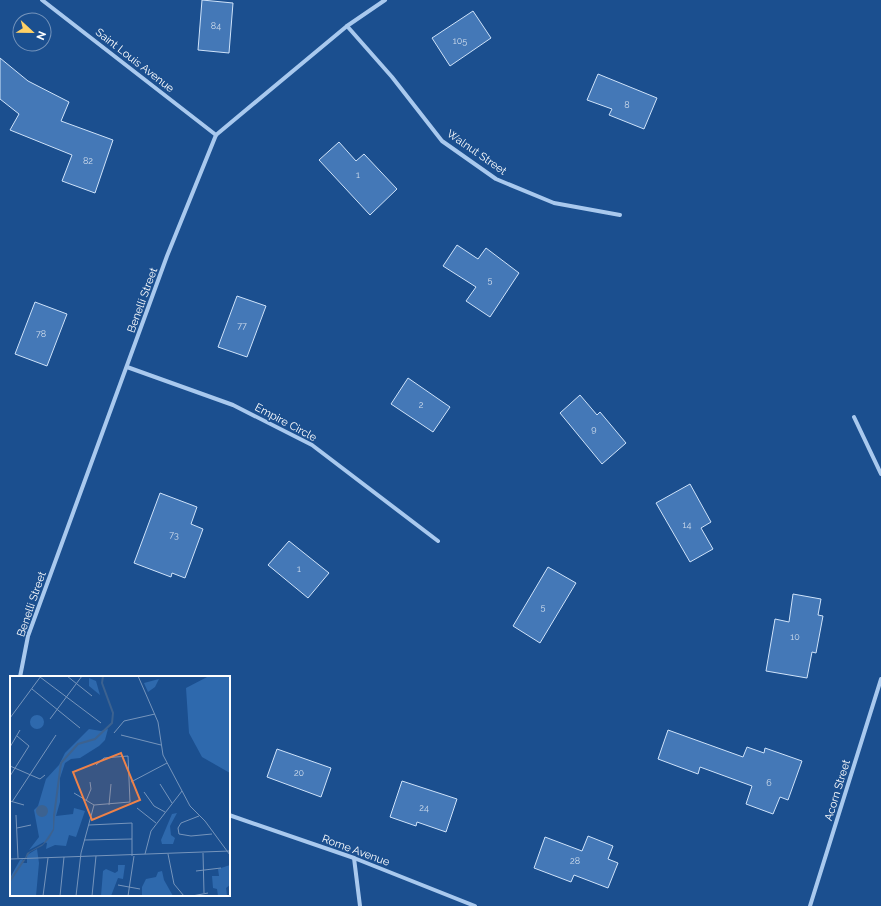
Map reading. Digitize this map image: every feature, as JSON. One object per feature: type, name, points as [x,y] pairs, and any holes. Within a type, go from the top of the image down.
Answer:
[{"type":"street","name":"Saint Louis Avenue","points":[[42,0],[216,135]]},
{"type":"street","name":"Benelli Street","points":[[20,676],[28,636],[167,256],[216,135],[347,26],[385,0]]},
{"type":"street","name":"Walnut Street","points":[[347,26],[392,77],[442,141],[496,179],[554,203],[620,215]]},
{"type":"street","name":"Empire Circle","points":[[127,367],[233,405],[312,445],[438,541]]},
{"type":"street","points":[[854,417],[881,474]]},
{"type":"street","name":"Acorn Street","points":[[810,906],[881,679]]},
{"type":"street","name":"Rome Avenue","points":[[230,815],[354,858],[475,906]]},
{"type":"street","points":[[354,858],[360,906]]},
{"type":"building","points":[[202,0],[233,3],[229,53],[198,50]]},
{"type":"building","points":[[473,11],[491,38],[450,66],[432,38]]},
{"type":"building","points":[[0,58],[28,81],[69,102],[61,121],[113,140],[95,193],[62,181],[72,155],[10,130],[19,114],[0,99]]},
{"type":"building","points":[[598,74],[657,98],[644,129],[609,115],[612,109],[587,100]]},
{"type":"building","points":[[339,142],[356,161],[364,154],[397,189],[370,215],[319,160]]},
{"type":"building","points":[[457,245],[478,259],[486,248],[519,273],[490,317],[466,301],[476,287],[443,266]]},
{"type":"building","points":[[237,296],[266,306],[247,357],[218,347]]},
{"type":"building","points":[[35,302],[67,314],[47,366],[15,354]]},
{"type":"building","points":[[408,378],[450,407],[433,432],[391,404]]},
{"type":"building","points":[[580,395],[597,415],[600,412],[626,443],[602,464],[560,413]]},
{"type":"building","points":[[690,484],[711,522],[701,528],[713,549],[690,562],[656,503]]},
{"type":"building","points":[[160,493],[197,507],[191,524],[203,529],[185,578],[172,573],[171,577],[134,563]]},
{"type":"building","points":[[289,541],[329,573],[308,598],[268,565]]},
{"type":"building","points":[[548,567],[576,583],[540,643],[513,626]]},
{"type":"building","points":[[793,594],[821,599],[818,615],[823,616],[816,653],[812,652],[807,678],[766,671],[775,619],[789,622]]},
{"type":"building","points":[[668,730],[743,757],[747,747],[764,753],[765,748],[802,761],[788,800],[780,797],[773,814],[746,804],[752,786],[700,767],[698,774],[658,759]]},
{"type":"building","points":[[277,749],[331,768],[321,797],[267,777]]},
{"type":"building","points":[[402,781],[457,799],[446,832],[417,822],[416,826],[390,817]]},
{"type":"building","points":[[588,836],[613,846],[608,859],[618,863],[608,888],[574,875],[571,882],[534,868],[545,837],[582,851]]}]
